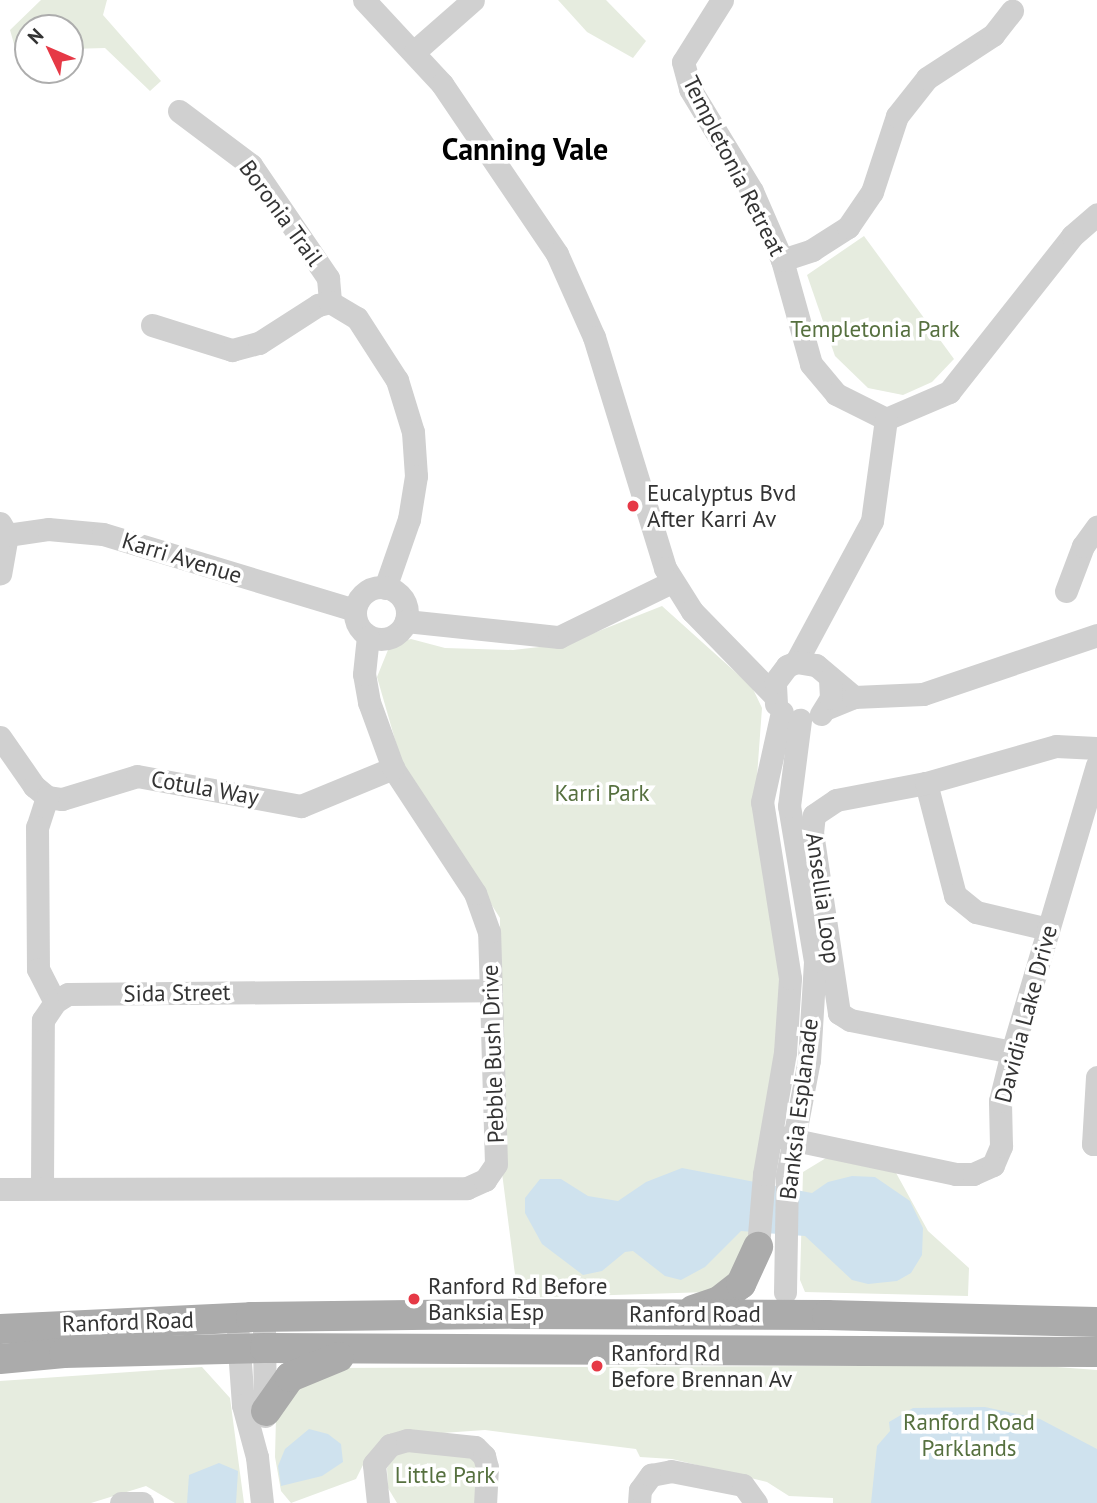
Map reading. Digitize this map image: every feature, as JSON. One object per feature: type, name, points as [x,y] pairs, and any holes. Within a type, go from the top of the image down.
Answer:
[{"type":"main road","points":[[680,1314],[719,1301],[741,1284],[771,1249]]},
{"type":"main road","points":[[730,1349],[782,1300],[815,1315],[1097,1322]]},
{"type":"main road","name":"Ranford Road","points":[[0,1329],[250,1318],[680,1314],[782,1300]]},
{"type":"main road","name":"Ranford Road","points":[[0,1359],[64,1353],[252,1349],[1097,1352]]},
{"type":"main road","points":[[265,1411],[298,1372],[363,1349]]},
{"type":"street","points":[[365,0],[415,51],[538,223],[573,286],[594,337],[648,522],[672,582],[702,622],[742,658],[785,709],[820,715],[827,708],[854,697],[923,694],[1095,643]]},
{"type":"street","points":[[415,51],[473,0]]},
{"type":"street","name":"Templetonia Retreat","points":[[722,0],[683,62],[690,89],[752,191],[782,260],[811,364],[836,394],[886,419]]},
{"type":"street","points":[[782,260],[812,250],[848,227],[872,192],[897,116],[927,78],[993,35],[1012,11]]},
{"type":"street","name":"Boronia Trail","points":[[179,111],[251,165],[328,278],[330,302]]},
{"type":"street","points":[[886,419],[949,392],[1072,236],[1097,214]]},
{"type":"street","points":[[152,325],[232,350],[259,343],[306,311],[330,302],[357,318],[397,380],[413,432],[416,476],[409,519],[386,587]]},
{"type":"street","name":"Banksia Esplanade","points":[[782,1300],[771,1249],[775,1174],[782,1137],[809,1060],[815,961],[789,806],[785,709],[775,682],[807,668],[827,608],[872,521],[886,419]]},
{"type":"street","points":[[1066,591],[1083,546],[1097,527]]},
{"type":"street","points":[[0,573],[3,529]]},
{"type":"street","name":"Karri Avenue","points":[[3,529],[48,529],[103,534],[354,610]]},
{"type":"street","points":[[406,621],[559,637],[672,582]]},
{"type":"street","points":[[386,587],[405,604],[406,621],[395,636],[368,637],[357,626],[354,610],[362,595],[386,587]]},
{"type":"street","name":"Pebble Bush Drive","points":[[0,1189],[467,1188],[485,1180],[496,1164],[489,933],[475,893],[393,768],[369,702],[364,674],[368,637]]},
{"type":"street","points":[[742,658],[807,668],[854,697]]},
{"type":"street","points":[[807,668],[827,708]]},
{"type":"street","points":[[0,737],[47,797],[37,827],[38,969],[55,1002],[43,1020],[42,1188]]},
{"type":"street","name":"Ansellia Loop","points":[[1012,1052],[850,1020],[835,1006],[828,921],[812,833],[814,815],[836,800],[926,783],[1056,746],[1097,748]]},
{"type":"street","name":"Davidia Lake Drive","points":[[782,1137],[956,1174],[985,1171],[1001,1146],[1000,1101],[1012,1052],[1097,765]]},
{"type":"street","name":"Cotula Way","points":[[47,797],[62,799],[137,776],[301,806],[393,768]]},
{"type":"street","points":[[926,783],[955,895],[976,912],[1048,929]]},
{"type":"street","name":"Sida Street","points":[[55,1002],[68,994],[491,990]]},
{"type":"street","points":[[1097,1077],[1093,1144],[1097,1144]]},
{"type":"street","points":[[250,1318],[252,1349],[265,1411],[257,1457]]},
{"type":"street","points":[[252,1349],[245,1417],[257,1457],[262,1503]]},
{"type":"street","points":[[378,1503],[374,1464],[390,1445],[407,1440],[475,1447],[485,1456],[485,1503]]},
{"type":"street","points":[[639,1503],[640,1490],[651,1475],[671,1471],[743,1485],[756,1503]]},
{"type":"street","points":[[121,1503],[142,1503]]},
{"type":"green space","points":[[41,0],[107,0],[103,15],[161,81],[150,91],[105,48],[84,49],[84,14],[27,14]]},
{"type":"green space","points":[[558,0],[606,0],[646,41],[633,58],[587,32]]},
{"type":"green space","points":[[14,26],[14,44],[10,30]]},
{"type":"green space","name":"Templetonia Park","points":[[864,236],[954,359],[932,382],[903,395],[868,388],[835,356],[807,275]]},
{"type":"green space","name":"Karri Park","points":[[662,606],[752,687],[762,708],[755,804],[784,965],[757,1215],[732,1277],[709,1292],[518,1298],[501,1165],[500,918],[402,764],[377,677],[390,645],[411,639],[445,648],[513,650],[566,644]]},
{"type":"green space","points":[[826,1158],[895,1171],[928,1231],[969,1268],[968,1296],[805,1292],[800,1280],[803,1172]]},
{"type":"green space","name":"Ranford Road Parklands","points":[[1030,1365],[1097,1370],[1097,1503],[833,1503],[833,1498],[789,1496],[767,1482],[672,1459],[640,1457],[636,1449],[485,1430],[399,1436],[366,1459],[356,1479],[291,1503],[281,1491],[275,1457],[276,1417],[286,1393],[330,1368]]},
{"type":"green space","points":[[202,1367],[230,1398],[244,1503],[175,1503],[146,1486],[91,1503],[0,1503],[0,1381]]},
{"type":"green space","name":"Little Park","points":[[414,1451],[477,1454],[476,1503],[397,1503],[388,1488],[387,1468],[396,1454]]},
{"type":"water","points":[[682,1168],[812,1193],[828,1182],[852,1176],[875,1177],[910,1201],[923,1228],[922,1255],[911,1273],[897,1281],[868,1284],[852,1280],[805,1236],[741,1231],[705,1267],[681,1280],[665,1276],[633,1251],[625,1252],[602,1271],[583,1275],[542,1244],[525,1213],[525,1198],[540,1179],[561,1179],[588,1196],[618,1201],[646,1182]]},
{"type":"water","points":[[985,1407],[1040,1419],[1097,1449],[1097,1503],[871,1503],[877,1446],[890,1431],[889,1422],[913,1408]]},
{"type":"water","points":[[309,1429],[328,1434],[341,1444],[343,1462],[322,1476],[281,1486],[278,1466],[285,1449]]},
{"type":"water","points":[[219,1463],[238,1471],[236,1503],[187,1503],[189,1475]]},
{"type":"place","name":"Eucalyptus Bvd After Karri Av","points":[[633,506]]},
{"type":"place","name":"Ranford Rd Before Banksia Esp","points":[[414,1299]]},
{"type":"place","name":"Ranford Rd Before Brennan Av","points":[[597,1366]]},
{"type":"district","name":"Canning Vale","points":[[525,149]]}]
